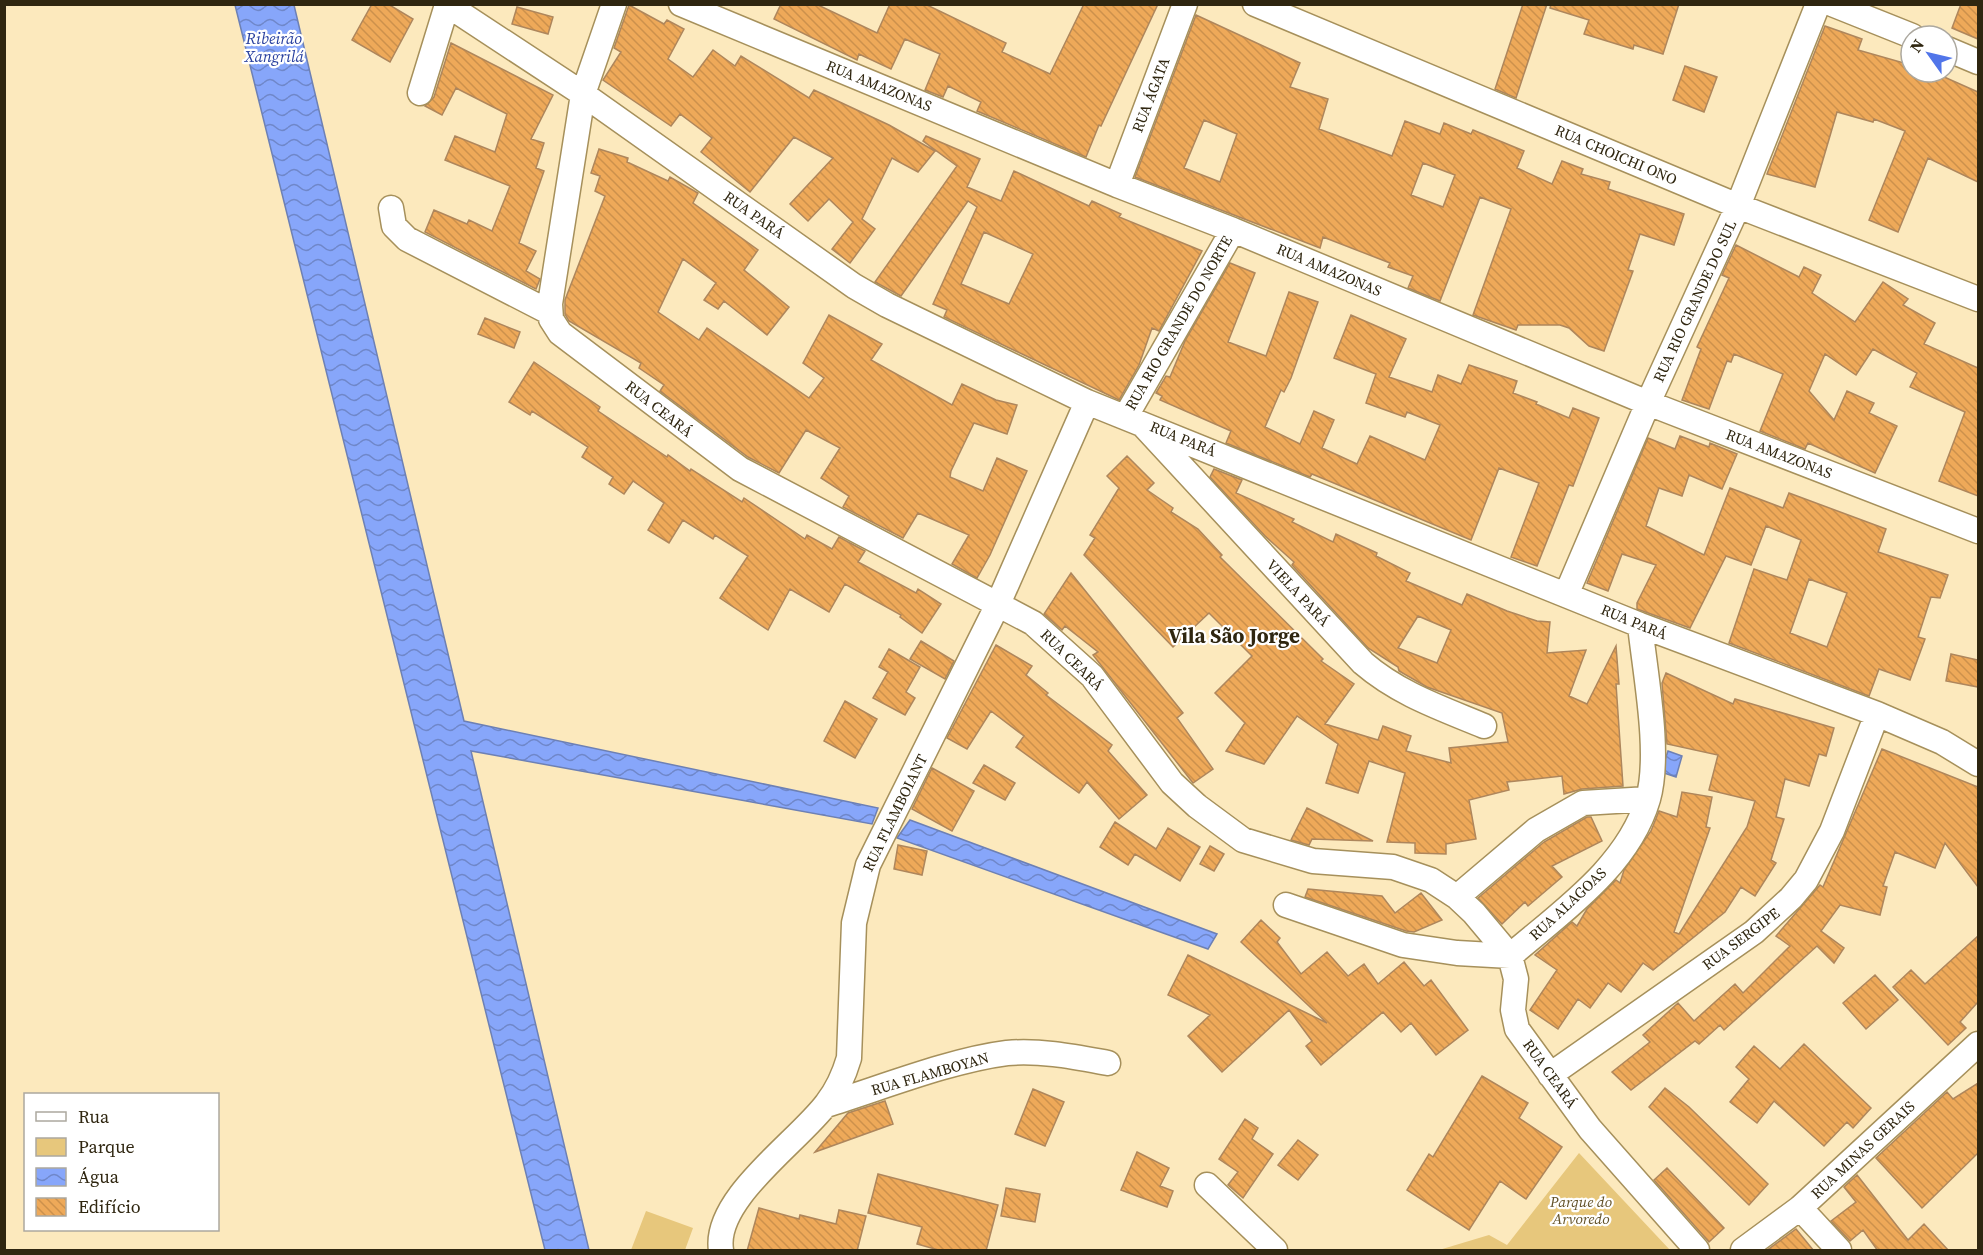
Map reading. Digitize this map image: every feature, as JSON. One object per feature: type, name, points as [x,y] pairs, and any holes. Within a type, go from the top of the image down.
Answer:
[{"type":"street","points":[[391,208],[394,226],[407,240],[549,312],[583,94],[614,4]]},
{"type":"street","name":"RUA AMAZONAS","points":[[681,4],[1648,403],[1978,531]]},
{"type":"street","name":"RUA ÁGATA","points":[[1117,185],[1185,4]]},
{"type":"street","name":"RUA CHOICHI ONO","points":[[1256,4],[1738,206],[1978,299]]},
{"type":"street","name":"RUA RIO GRANDE DO SUL","points":[[1566,595],[1648,403],[1738,206],[1818,4]]},
{"type":"street","points":[[1832,4],[1899,31]]},
{"type":"street","points":[[420,93],[447,5]]},
{"type":"street","name":"RUA PARÁ","points":[[447,5],[583,94],[862,291],[887,305],[1087,402],[1640,625],[1878,714],[1942,742],[1978,764]]},
{"type":"street","points":[[1959,55],[1978,62]]},
{"type":"street","name":"RUA RIO GRANDE DO NORTE","points":[[1133,419],[1233,230]]},
{"type":"street","name":"RUA CEARÁ","points":[[549,312],[554,326],[560,333],[725,460],[1033,623],[1061,646],[1113,701],[1172,783],[1197,806],[1243,840],[1313,861],[1393,867],[1431,880],[1457,897],[1474,913],[1510,956],[1516,978],[1513,1010],[1517,1029],[1590,1129],[1697,1251]]},
{"type":"street","name":"RUA FLAMBOIANT","points":[[721,1251],[723,1227],[735,1204],[751,1183],[826,1106],[844,1076],[849,1058],[854,923],[868,865],[999,604],[1087,402]]},
{"type":"street","name":"VIELA PARÁ","points":[[1133,419],[1363,663],[1390,685],[1406,694],[1484,726]]},
{"type":"street","name":"RUA ALAGOAS","points":[[1510,956],[1619,857],[1648,799],[1652,754],[1640,625]]},
{"type":"street","name":"RUA SERGIPE","points":[[1550,1075],[1754,932],[1791,898],[1806,880],[1828,839],[1878,714]]},
{"type":"street","points":[[1457,897],[1536,830],[1582,803],[1648,799]]},
{"type":"street","points":[[1286,905],[1403,945],[1457,953],[1510,956]]},
{"type":"street","name":"RUA MINAS GERAIS","points":[[1743,1251],[1800,1208],[1978,1044]]},
{"type":"street","name":"RUA FLAMBOYAN","points":[[826,1106],[975,1059],[1008,1053],[1037,1052],[1108,1063]]},
{"type":"street","points":[[1207,1185],[1275,1251]]},
{"type":"street","points":[[1800,1208],[1839,1251]]},
{"type":"green space","name":"Parque do Arvoredo","points":[[1579,1153],[1670,1250],[1439,1250],[1489,1235],[1507,1245]]},
{"type":"green space","points":[[646,1211],[693,1228],[685,1250],[631,1250]]},
{"type":"water","name":"Ribeirão Xangrilá","points":[[235,5],[294,5],[464,721],[878,808],[872,824],[471,751],[589,1250],[545,1250]]},
{"type":"water","points":[[1668,751],[1682,756],[1676,777],[1661,772]]},
{"type":"water","points":[[910,820],[1217,934],[1208,949],[897,838]]},
{"type":"building","points":[[372,4],[388,4],[413,19],[390,62],[352,40]]},
{"type":"building","points":[[781,4],[816,4],[877,33],[890,4],[925,4],[1006,43],[1002,52],[1050,74],[1084,4],[1158,4],[1101,126],[1099,125],[1086,157],[977,111],[981,102],[948,86],[943,97],[925,90],[940,54],[905,39],[891,69],[859,54],[857,60],[774,19]]},
{"type":"building","points":[[1523,4],[1547,4],[1516,98],[1495,89]]},
{"type":"building","points":[[1551,4],[1679,4],[1663,54],[1634,45],[1633,49],[1584,34],[1589,20],[1550,8]]},
{"type":"building","points":[[1961,4],[1978,4],[1978,39],[1959,31],[1959,24],[1954,24]]},
{"type":"building","points":[[629,5],[664,24],[667,20],[684,29],[668,59],[693,77],[713,50],[735,66],[741,56],[809,98],[814,90],[889,125],[935,151],[918,172],[892,158],[862,219],[875,229],[850,263],[832,249],[853,222],[829,199],[808,221],[790,204],[833,158],[794,137],[750,192],[701,152],[712,138],[680,114],[671,126],[603,80],[621,52],[614,48]]},
{"type":"building","points":[[517,7],[553,17],[548,34],[512,24]]},
{"type":"building","points":[[1196,15],[1300,63],[1290,87],[1328,99],[1319,129],[1392,156],[1405,121],[1440,134],[1444,123],[1471,134],[1473,130],[1524,151],[1517,168],[1552,184],[1562,161],[1583,169],[1581,174],[1610,182],[1608,189],[1684,214],[1674,245],[1640,234],[1628,270],[1633,271],[1604,351],[1589,346],[1569,328],[1560,325],[1518,325],[1516,330],[1473,315],[1511,209],[1480,197],[1440,301],[1408,288],[1413,276],[1388,267],[1390,263],[1323,237],[1320,248],[1135,177]],"holes":[[[1204,120],[1237,134],[1220,182],[1184,168]],[[1423,163],[1455,175],[1443,207],[1411,195]]]},
{"type":"building","points":[[1825,26],[1862,39],[1858,50],[1899,62],[1899,84],[1959,84],[1978,92],[1978,182],[1928,158],[1898,232],[1869,220],[1905,131],[1874,119],[1873,122],[1837,112],[1815,187],[1767,174]]},
{"type":"building","points":[[451,43],[553,95],[531,139],[544,143],[536,168],[544,171],[519,243],[536,251],[526,271],[540,279],[536,289],[425,232],[434,210],[467,224],[469,220],[492,231],[510,186],[445,160],[455,136],[495,152],[507,114],[456,88],[442,115],[425,106],[434,97]]},
{"type":"building","points":[[1685,66],[1717,77],[1704,112],[1673,100]]},
{"type":"building","points":[[926,136],[980,159],[967,187],[1001,201],[1014,171],[1089,206],[1092,201],[1121,214],[1119,217],[1202,251],[1159,331],[1152,328],[1139,365],[1119,400],[944,317],[947,310],[933,304],[977,207],[968,201],[901,296],[875,282],[957,166],[923,141]],"holes":[[[984,232],[1033,254],[1009,304],[961,284]]]},
{"type":"building","points":[[599,149],[628,158],[627,162],[668,181],[670,177],[698,193],[693,203],[758,250],[744,270],[789,307],[767,335],[724,301],[718,309],[704,300],[716,283],[683,259],[658,312],[699,340],[707,328],[809,398],[824,378],[803,363],[829,315],[882,344],[871,360],[952,405],[962,384],[996,400],[1017,405],[1007,434],[974,423],[951,471],[950,477],[983,491],[997,458],[1027,471],[990,555],[977,578],[952,564],[969,535],[918,513],[903,538],[843,507],[849,496],[821,478],[840,448],[806,430],[779,473],[748,457],[660,391],[664,385],[639,368],[641,363],[569,321],[565,314],[565,300],[605,196],[595,191],[600,176],[591,173]]},
{"type":"building","points":[[1736,245],[1799,277],[1804,267],[1821,275],[1812,293],[1855,322],[1883,282],[1908,299],[1903,305],[1935,323],[1924,344],[1978,368],[1978,496],[1939,481],[1965,412],[1910,387],[1917,373],[1873,349],[1856,375],[1825,354],[1809,391],[1834,420],[1847,391],[1874,403],[1869,413],[1897,426],[1875,473],[1808,443],[1805,449],[1760,431],[1783,374],[1734,354],[1731,362],[1727,361],[1709,409],[1682,400],[1701,349],[1697,347],[1729,278],[1722,275]]},
{"type":"building","points":[[1230,263],[1255,273],[1228,342],[1266,356],[1289,292],[1318,302],[1291,378],[1284,392],[1281,390],[1265,427],[1300,444],[1314,411],[1334,420],[1322,448],[1357,464],[1370,436],[1425,460],[1440,425],[1407,412],[1405,417],[1366,403],[1376,374],[1334,358],[1351,315],[1406,339],[1389,377],[1432,392],[1438,375],[1461,384],[1469,365],[1517,381],[1513,393],[1569,418],[1573,408],[1599,418],[1573,486],[1569,485],[1537,566],[1511,557],[1539,483],[1499,468],[1471,540],[1312,474],[1310,477],[1226,443],[1231,431],[1160,400],[1162,396],[1156,393],[1166,376],[1170,377],[1185,341]]},
{"type":"building","points":[[485,318],[520,332],[514,348],[478,334]]},
{"type":"building","points":[[534,362],[600,407],[598,411],[667,457],[668,455],[742,502],[744,498],[805,539],[807,535],[832,549],[839,537],[865,551],[858,562],[916,593],[918,589],[941,604],[922,633],[900,617],[901,615],[845,584],[829,612],[790,589],[768,630],[720,598],[748,556],[715,535],[713,539],[683,520],[669,543],[648,530],[664,503],[633,481],[624,494],[609,484],[613,477],[582,457],[588,447],[532,411],[530,415],[509,402]]},
{"type":"building","points":[[1680,436],[1709,447],[1710,443],[1737,454],[1722,489],[1689,475],[1682,496],[1659,488],[1646,526],[1704,555],[1730,488],[1783,508],[1789,493],[1886,529],[1878,552],[1948,575],[1940,598],[1931,597],[1918,637],[1925,639],[1910,680],[1879,669],[1869,696],[1729,643],[1754,569],[1787,580],[1801,540],[1766,526],[1751,565],[1726,556],[1690,628],[1637,609],[1637,603],[1656,565],[1622,554],[1608,591],[1587,583],[1648,438],[1675,449]],"holes":[[[1809,579],[1847,593],[1827,647],[1790,633]]]},
{"type":"building","points":[[1127,456],[1154,483],[1147,490],[1173,508],[1171,512],[1198,529],[1222,555],[1220,557],[1323,659],[1321,661],[1354,684],[1325,724],[1378,740],[1383,726],[1411,736],[1406,751],[1451,763],[1449,748],[1508,742],[1502,713],[1427,687],[1399,671],[1398,667],[1368,648],[1292,565],[1294,562],[1265,536],[1210,477],[1214,469],[1242,480],[1236,493],[1294,519],[1292,522],[1333,542],[1336,534],[1377,553],[1376,556],[1410,573],[1406,581],[1462,605],[1467,594],[1507,611],[1537,621],[1550,622],[1547,653],[1586,650],[1569,696],[1587,704],[1616,646],[1619,684],[1616,684],[1623,786],[1582,789],[1564,794],[1562,776],[1507,782],[1509,790],[1469,800],[1476,839],[1446,844],[1446,854],[1415,853],[1415,843],[1387,842],[1405,773],[1369,761],[1358,793],[1326,783],[1338,744],[1297,716],[1264,764],[1226,751],[1245,723],[1215,693],[1252,656],[1209,613],[1173,647],[1084,555],[1095,538],[1090,535],[1119,488],[1107,476]],"holes":[[[1418,616],[1451,630],[1437,663],[1398,648]]]},
{"type":"building","points":[[1071,573],[1183,713],[1177,718],[1213,769],[1193,783],[1093,655],[1098,652],[1065,626],[1062,630],[1044,614]]},
{"type":"building","points":[[921,641],[954,661],[945,679],[910,659]]},
{"type":"building","points":[[996,645],[1032,666],[1026,675],[1048,693],[1046,695],[1112,745],[1108,751],[1147,795],[1119,819],[1087,782],[1079,793],[1016,747],[1024,736],[991,711],[967,749],[947,738]]},
{"type":"building","points":[[889,649],[920,667],[906,692],[915,698],[905,715],[873,698],[888,672],[879,667]]},
{"type":"building","points":[[1951,654],[1978,660],[1978,687],[1946,681]]},
{"type":"building","points":[[1666,673],[1733,704],[1735,699],[1834,728],[1826,756],[1819,754],[1809,786],[1785,779],[1776,817],[1784,819],[1771,860],[1776,863],[1755,896],[1741,887],[1725,912],[1653,970],[1643,963],[1621,992],[1608,983],[1590,1008],[1578,999],[1558,1029],[1530,1010],[1557,970],[1535,955],[1572,922],[1577,926],[1587,909],[1616,880],[1620,883],[1624,870],[1651,831],[1659,811],[1677,817],[1682,792],[1712,797],[1706,827],[1710,828],[1674,932],[1679,934],[1747,827],[1755,801],[1709,790],[1718,755],[1667,744],[1662,683]]},
{"type":"building","points":[[845,701],[877,719],[855,758],[824,741]]},
{"type":"building","points":[[1882,749],[1978,787],[1978,887],[1945,843],[1935,868],[1895,852],[1883,886],[1887,887],[1880,915],[1840,905],[1821,931],[1844,948],[1834,963],[1817,946],[1724,1030],[1720,1025],[1699,1044],[1695,1041],[1631,1090],[1612,1072],[1650,1042],[1643,1035],[1678,1003],[1694,1021],[1735,984],[1743,993],[1790,946],[1776,936],[1820,885],[1823,887]]},
{"type":"building","points":[[984,765],[1015,783],[1005,800],[973,783]]},
{"type":"building","points":[[932,768],[974,791],[952,831],[912,809]]},
{"type":"building","points":[[1307,808],[1373,841],[1312,839],[1309,845],[1291,840]]},
{"type":"building","points":[[1587,817],[1591,817],[1602,841],[1552,866],[1562,877],[1528,906],[1525,902],[1502,924],[1478,898],[1544,842]]},
{"type":"building","points":[[1115,822],[1156,849],[1168,828],[1200,847],[1180,881],[1135,854],[1128,865],[1100,847]]},
{"type":"building","points":[[898,845],[927,851],[922,875],[894,869]]},
{"type":"building","points":[[1210,846],[1224,854],[1214,871],[1200,864]]},
{"type":"building","points":[[1308,889],[1382,896],[1395,913],[1421,893],[1442,920],[1414,932],[1406,931],[1305,897]]},
{"type":"building","points":[[1261,920],[1280,938],[1277,942],[1301,974],[1327,952],[1348,976],[1364,964],[1378,984],[1404,962],[1424,986],[1431,980],[1468,1030],[1436,1055],[1411,1023],[1401,1032],[1383,1012],[1321,1065],[1306,1046],[1312,1041],[1289,1010],[1222,1072],[1188,1036],[1210,1015],[1168,995],[1188,955],[1327,1023],[1241,942]]},
{"type":"building","points":[[1978,936],[1978,1002],[1960,1022],[1966,1028],[1948,1045],[1893,987],[1911,970],[1925,984]]},
{"type":"building","points":[[1875,975],[1898,1000],[1866,1029],[1843,1003]]},
{"type":"building","points":[[1804,1044],[1871,1108],[1853,1128],[1847,1122],[1824,1146],[1774,1101],[1757,1123],[1730,1102],[1749,1079],[1736,1067],[1754,1046],[1780,1069]]},
{"type":"building","points":[[1482,1076],[1528,1103],[1519,1118],[1562,1147],[1526,1199],[1500,1181],[1469,1230],[1407,1190],[1429,1154],[1433,1157]]},
{"type":"building","points":[[1978,1083],[1978,1153],[1922,1208],[1876,1158],[1947,1092],[1953,1099]]},
{"type":"building","points":[[1665,1088],[1689,1107],[1768,1184],[1749,1205],[1649,1107]]},
{"type":"building","points":[[1033,1089],[1064,1102],[1045,1146],[1015,1134]]},
{"type":"building","points":[[885,1101],[893,1124],[815,1152],[848,1113]]},
{"type":"building","points":[[1245,1119],[1258,1128],[1252,1139],[1273,1154],[1243,1198],[1228,1185],[1238,1172],[1219,1159]]},
{"type":"building","points":[[1298,1140],[1318,1155],[1298,1180],[1278,1165]]},
{"type":"building","points":[[1137,1152],[1169,1168],[1160,1186],[1173,1191],[1167,1207],[1121,1190]]},
{"type":"building","points":[[1667,1168],[1724,1228],[1709,1242],[1654,1180]]},
{"type":"building","points":[[878,1174],[998,1205],[986,1251],[942,1251],[917,1244],[922,1227],[868,1213]]},
{"type":"building","points":[[1857,1175],[1908,1240],[1924,1224],[1949,1251],[1878,1251],[1863,1230],[1850,1241],[1831,1221],[1856,1202],[1844,1187]]},
{"type":"building","points":[[1006,1188],[1040,1194],[1035,1222],[1001,1216]]},
{"type":"building","points":[[759,1208],[799,1219],[800,1215],[836,1224],[839,1210],[866,1216],[857,1251],[747,1251]]},
{"type":"building","points":[[1796,1229],[1814,1251],[1766,1251]]},
{"type":"district","name":"Vila São Jorge","points":[[1234,636]]}]
